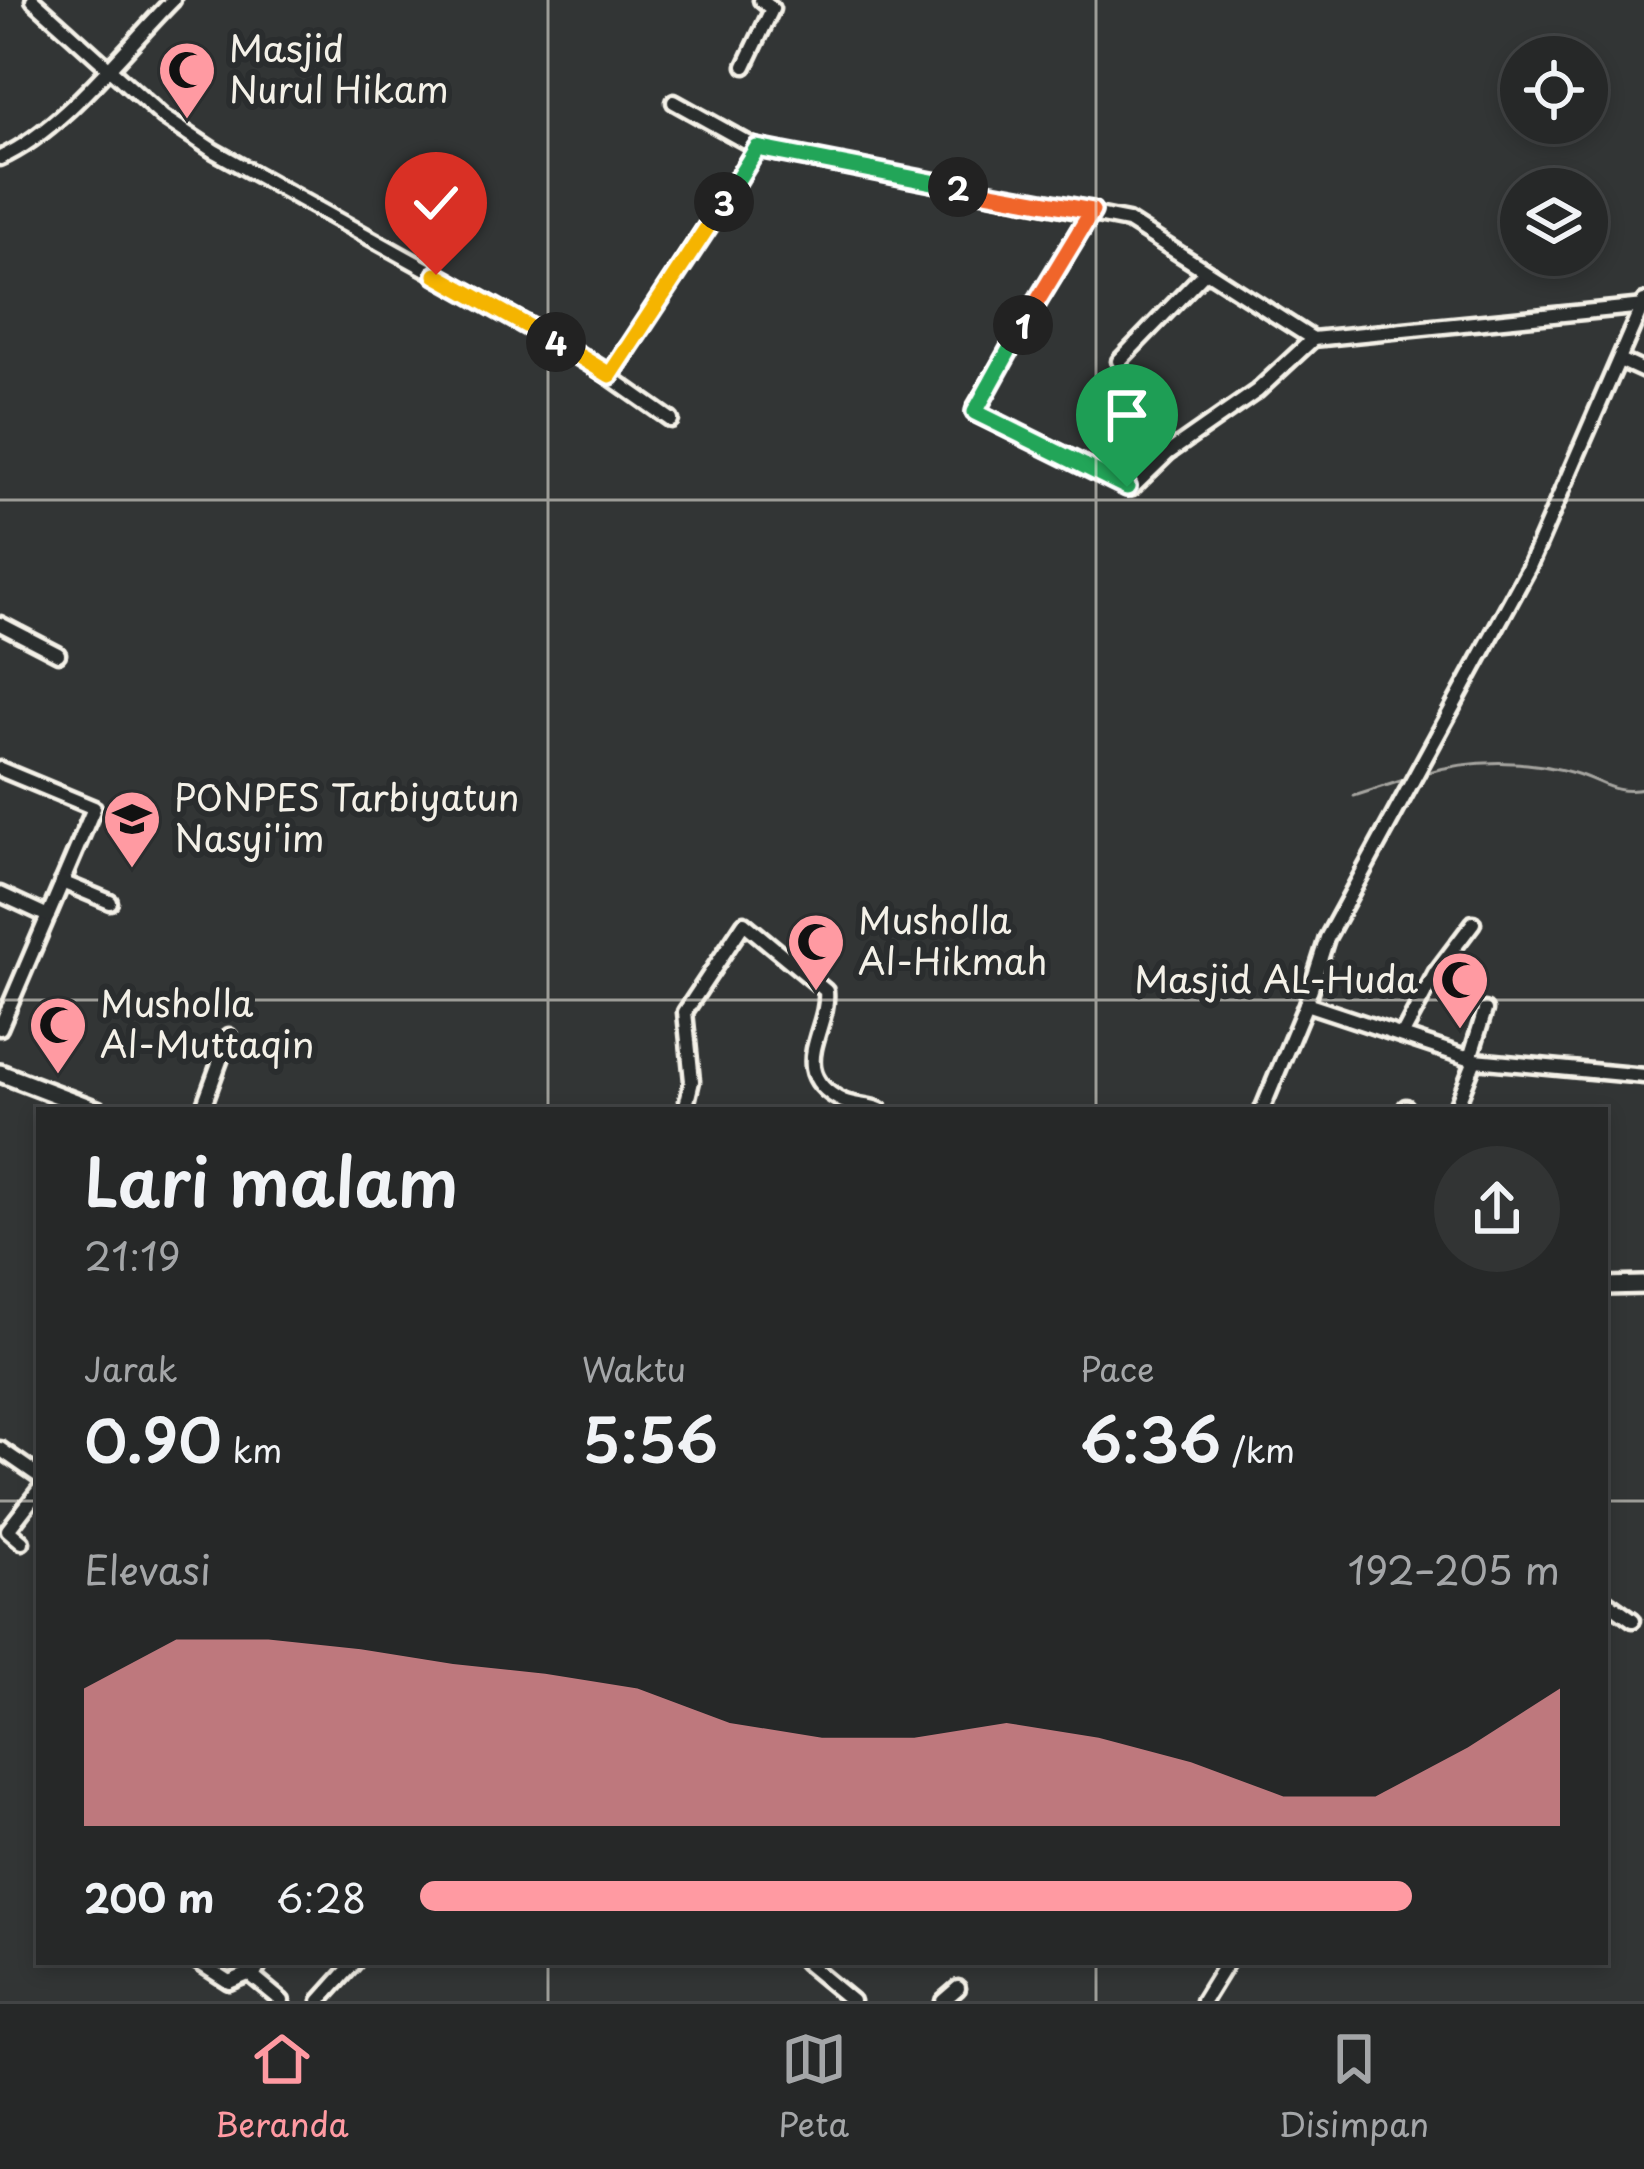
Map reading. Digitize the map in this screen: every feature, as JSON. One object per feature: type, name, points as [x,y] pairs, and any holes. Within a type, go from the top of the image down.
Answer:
[{"type":"main road","points":[[0,1073],[90,1107]]},
{"type":"main road","points":[[1608,1286],[1644,1285]]},
{"type":"street","points":[[33,0],[106,67],[214,151],[610,375],[671,420]]},
{"type":"street","points":[[0,158],[40,133],[173,0]]},
{"type":"street","points":[[745,66],[772,9],[760,0]]},
{"type":"street","points":[[674,102],[757,148],[1092,211],[1150,231],[1313,338]]},
{"type":"street","points":[[610,375],[757,148]]},
{"type":"street","points":[[1092,211],[975,407],[977,413],[1132,488],[1168,453],[1257,391],[1313,338],[1643,304],[1528,569],[1327,938],[1306,1004],[1263,1107]]},
{"type":"street","points":[[1119,362],[1206,271]]},
{"type":"street","points":[[1622,361],[1644,371]]},
{"type":"street","points":[[0,624],[58,654]]},
{"type":"street","points":[[0,769],[94,808],[0,1028]]},
{"type":"street","points":[[62,882],[110,902]]},
{"type":"street","points":[[0,894],[48,916]]},
{"type":"street","points":[[686,1107],[692,1081],[685,1012],[744,923],[826,991],[811,1056],[816,1075],[841,1106]]},
{"type":"street","points":[[1403,1034],[1436,972],[1473,923]]},
{"type":"street","points":[[1306,1004],[1472,1059],[1644,1076]]},
{"type":"street","points":[[1456,1107],[1485,1010]]},
{"type":"street","points":[[203,1107],[230,1036]]},
{"type":"street","points":[[0,1449],[36,1474]]},
{"type":"street","points":[[22,1542],[4,1536],[36,1494]]},
{"type":"street","points":[[1608,1602],[1633,1620]]},
{"type":"street","points":[[204,1965],[229,1982],[257,1967],[282,2001]]},
{"type":"street","points":[[320,2001],[352,1965]]},
{"type":"street","points":[[810,1965],[852,2001]]},
{"type":"street","points":[[1203,2001],[1225,1965]]},
{"type":"street","points":[[943,2001],[958,1988]]},
{"type":"waterway","points":[[1425,773],[1461,765],[1518,763],[1574,773],[1615,789],[1644,789]]},
{"type":"waterway","points":[[1354,796],[1410,778]]},
{"type":"place","name":"Masjid Nurul Hikam","points":[[187,121]]},
{"type":"place","name":"PONPES Tarbiyatun Nasyi'im","points":[[132,870]]},
{"type":"place","name":"Musholla Al-Hikmah","points":[[816,993]]},
{"type":"place","name":"Masjid AL-Huda","points":[[1460,1031]]},
{"type":"place","name":"Musholla Al-Muttaqin","points":[[58,1076]]},
{"type":"route","points":[[436,275],[610,375],[757,148],[1092,211],[975,412],[1127,487]]}]
